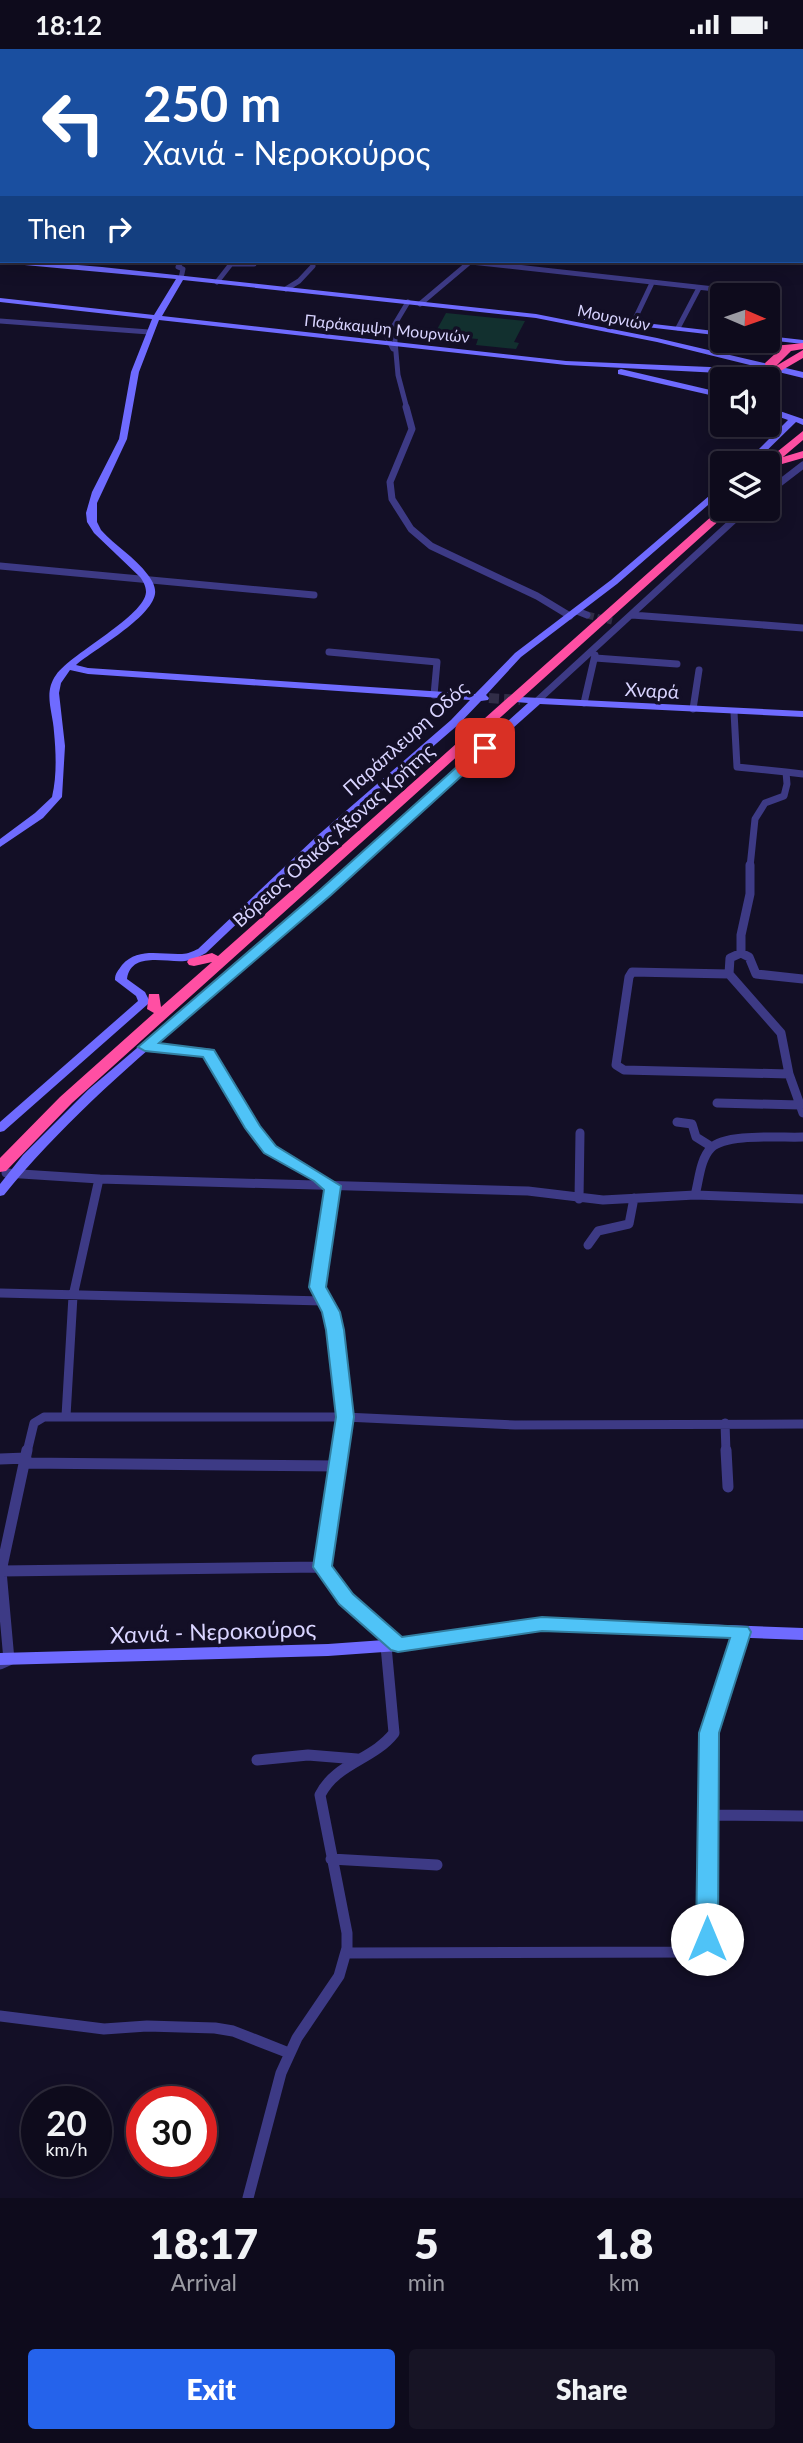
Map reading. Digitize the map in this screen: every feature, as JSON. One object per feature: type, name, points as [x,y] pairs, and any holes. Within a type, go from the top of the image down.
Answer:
[{"type":"highway","points":[[780,350],[799,349]]},
{"type":"highway","points":[[773,367],[799,349]]},
{"type":"highway","points":[[799,349],[803,373]]},
{"type":"highway","points":[[751,365],[765,367]]},
{"type":"highway","points":[[780,454],[803,434]]},
{"type":"highway","points":[[782,461],[803,443]]},
{"type":"highway","points":[[782,461],[803,454]]},
{"type":"highway","name":"Βόρειος Οδικός Άξονας Κρήτης","points":[[0,1151],[154,1003],[212,957],[710,514]]},
{"type":"highway","name":"Βόρειος Οδικός Άξονας Κρήτης","points":[[7,1171],[66,1100],[713,521]]},
{"type":"highway","points":[[194,962],[212,957]]},
{"type":"street","points":[[22,263],[555,319],[583,317],[710,334]]},
{"type":"street","points":[[0,844],[58,795],[60,725],[52,698],[57,681],[69,667],[145,608],[151,590],[147,579],[110,545],[92,522],[91,507],[123,438],[135,370],[149,332],[181,278],[183,269],[178,267],[181,263]]},
{"type":"street","points":[[217,282],[231,264],[249,263]]},
{"type":"street","points":[[420,303],[469,263]]},
{"type":"street","points":[[487,263],[710,290]]},
{"type":"street","points":[[286,289],[299,281],[313,266]]},
{"type":"street","points":[[634,323],[642,309],[643,296],[652,283]]},
{"type":"street","points":[[678,328],[699,288]]},
{"type":"street","name":"Παράκαμψη Μουρνιών","points":[[0,298],[623,367],[710,369]]},
{"type":"street","points":[[408,302],[393,340],[412,429],[392,475],[390,490],[411,529],[431,547],[578,614]]},
{"type":"street","points":[[110,545],[99,521],[100,507],[132,439],[143,370],[161,314]]},
{"type":"street","name":"Μουρνιών","points":[[555,319],[690,348],[751,365]]},
{"type":"street","name":"Μουρνιών","points":[[555,319],[751,365]]},
{"type":"street","points":[[0,321],[149,332]]},
{"type":"street","name":"Παράκαμψη Μουρνιών","points":[[393,340],[589,365]]},
{"type":"street","points":[[780,342],[799,349]]},
{"type":"street","points":[[690,348],[710,350]]},
{"type":"street","points":[[589,365],[623,367],[710,392]]},
{"type":"street","name":"Παράκαμψη Μουρνιών","points":[[623,367],[751,365]]},
{"type":"street","points":[[780,369],[803,373]]},
{"type":"street","points":[[780,371],[803,381]]},
{"type":"street","points":[[780,414],[799,420]]},
{"type":"street","points":[[763,451],[799,420]]},
{"type":"street","points":[[780,483],[803,465]]},
{"type":"street","name":"Παράπλευρη Οδός","points":[[0,1128],[144,1002],[145,997],[121,980],[121,974],[131,963],[147,955],[185,957],[198,954],[321,838],[485,698],[518,655],[578,614],[710,498]]},
{"type":"street","points":[[0,1192],[7,1171],[145,1047],[334,885],[733,521]]},
{"type":"street","points":[[0,566],[314,595]]},
{"type":"street","points":[[632,615],[803,628]]},
{"type":"street","points":[[612,621],[622,623]]},
{"type":"street","points":[[584,703],[596,646]]},
{"type":"street","points":[[328,652],[437,662],[434,695]]},
{"type":"street","points":[[595,658],[677,664]]},
{"type":"street","points":[[69,667],[88,671],[485,698]]},
{"type":"street","points":[[693,709],[699,670]]},
{"type":"street","name":"Χναρά","points":[[520,700],[803,715]]},
{"type":"street","points":[[734,712],[737,767],[803,774]]},
{"type":"street","points":[[741,953],[739,940],[750,902],[752,828],[764,804],[782,799],[787,793],[786,772]]},
{"type":"street","points":[[716,1103],[801,1109],[789,1074],[781,1033],[729,974],[730,958],[741,953]]},
{"type":"street","points":[[741,953],[749,957],[756,974],[803,979]]},
{"type":"street","points":[[729,974],[642,970],[630,974],[616,1065],[624,1070],[789,1074]]},
{"type":"street","points":[[145,1047],[209,1053],[253,1128],[270,1150],[320,1177],[329,1186]]},
{"type":"street","points":[[677,1122],[692,1124],[696,1137],[712,1147]]},
{"type":"street","points":[[579,1199],[580,1133]]},
{"type":"street","points":[[695,1195],[712,1147],[730,1140],[803,1137]]},
{"type":"street","points":[[7,1171],[99,1179],[528,1191],[579,1199],[695,1195],[803,1199]]},
{"type":"street","points":[[66,1416],[73,1296],[99,1179]]},
{"type":"street","points":[[248,2198],[289,2053],[333,1987],[347,1953],[346,1933],[320,1795],[329,1779],[357,1759],[385,1744],[394,1733],[392,1645],[346,1599],[323,1567],[345,1417],[335,1330],[331,1312],[317,1287],[329,1186]]},
{"type":"street","points":[[588,1245],[598,1231],[629,1224],[634,1198]]},
{"type":"street","points":[[0,1293],[323,1301]]},
{"type":"street","points":[[3,1661],[1,1571],[34,1423],[44,1417],[345,1417],[503,1425],[803,1425]]},
{"type":"street","points":[[725,1423],[728,1487]]},
{"type":"street","points":[[0,1459],[338,1466]]},
{"type":"street","points":[[1,1571],[323,1567]]},
{"type":"street","name":"Χανιά - Νεροκούρος","points":[[3,1661],[229,1654],[392,1645],[542,1624],[803,1634]]},
{"type":"street","points":[[347,1953],[698,1952],[704,1948],[707,1939],[709,1733],[741,1632]]},
{"type":"street","points":[[257,1760],[309,1755],[357,1759]]},
{"type":"street","points":[[708,1815],[803,1816]]},
{"type":"street","points":[[331,1859],[437,1865]]},
{"type":"street","points":[[0,2016],[104,2029],[148,2026],[215,2028],[233,2031],[289,2053]]},
{"type":"green space","points":[[446,313],[525,321],[514,342],[519,343],[516,349],[476,345],[478,339],[434,335]]},
{"type":"tunnel","points":[[587,615],[612,621]]},
{"type":"tunnel","points":[[489,698],[520,700]]},
{"type":"route","points":[[485,748],[326,892],[145,1047],[204,1051],[211,1054],[253,1128],[270,1150],[320,1177],[326,1186],[333,1186],[318,1266],[317,1287],[331,1312],[335,1330],[345,1417],[323,1567],[346,1599],[398,1645],[542,1624],[741,1632],[709,1733],[707,1939]]}]
